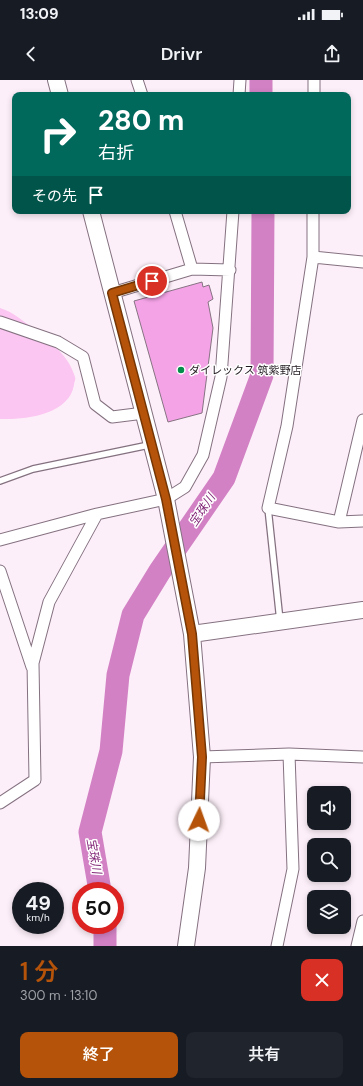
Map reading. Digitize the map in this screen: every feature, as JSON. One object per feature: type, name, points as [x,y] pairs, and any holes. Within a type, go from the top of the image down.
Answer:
[{"type":"main road","points":[[92,214],[167,505],[192,634],[202,757],[197,868],[186,946]]},
{"type":"main road","points":[[192,634],[363,610]]},
{"type":"street","points":[[137,80],[141,92]]},
{"type":"street","points":[[239,92],[240,80]]},
{"type":"street","points":[[314,80],[314,92]]},
{"type":"street","points":[[176,214],[192,269]]},
{"type":"street","points":[[0,540],[97,514],[167,505],[185,487],[203,454],[221,377],[230,270],[233,214]]},
{"type":"street","points":[[313,214],[313,257],[287,426],[268,508],[339,522],[363,521]]},
{"type":"street","points":[[313,257],[363,262]]},
{"type":"street","points":[[112,293],[192,269],[230,270]]},
{"type":"street","points":[[0,322],[58,342],[83,357],[95,404],[112,417],[144,413]]},
{"type":"street","points":[[339,522],[363,420]]},
{"type":"street","points":[[0,802],[35,780],[33,663],[49,602],[97,514]]},
{"type":"street","points":[[0,571],[33,671]]},
{"type":"street","points":[[277,946],[293,869],[289,754]]},
{"type":"street","points":[[202,757],[289,754],[363,757]]},
{"type":"street","points":[[357,946],[363,921]]},
{"type":"lane","points":[[0,481],[32,469],[152,444]]},
{"type":"lane","points":[[268,508],[280,621]]},
{"type":"shaded area","points":[[0,308],[18,317],[46,339],[64,356],[72,369],[75,379],[70,395],[64,403],[55,409],[33,417],[0,419]]},
{"type":"building","name":"ダイレックス 筑紫野店","points":[[202,282],[203,287],[209,285],[213,299],[208,302],[213,328],[202,413],[168,422],[134,301]]},
{"type":"waterway","name":"宝珠川","points":[[261,80],[261,92]]},
{"type":"waterway","name":"宝珠川","points":[[98,882],[90,832],[111,751],[118,675],[133,615],[160,571],[224,478],[262,375],[263,214]]},
{"type":"waterway","name":"宝珠川","points":[[105,934],[105,946]]},
{"type":"place","name":"ダイレックス 筑紫野店","points":[[181,370]]},
{"type":"route","points":[[152,281],[112,293],[166,499],[167,511],[192,634],[202,757],[199,820]]}]
